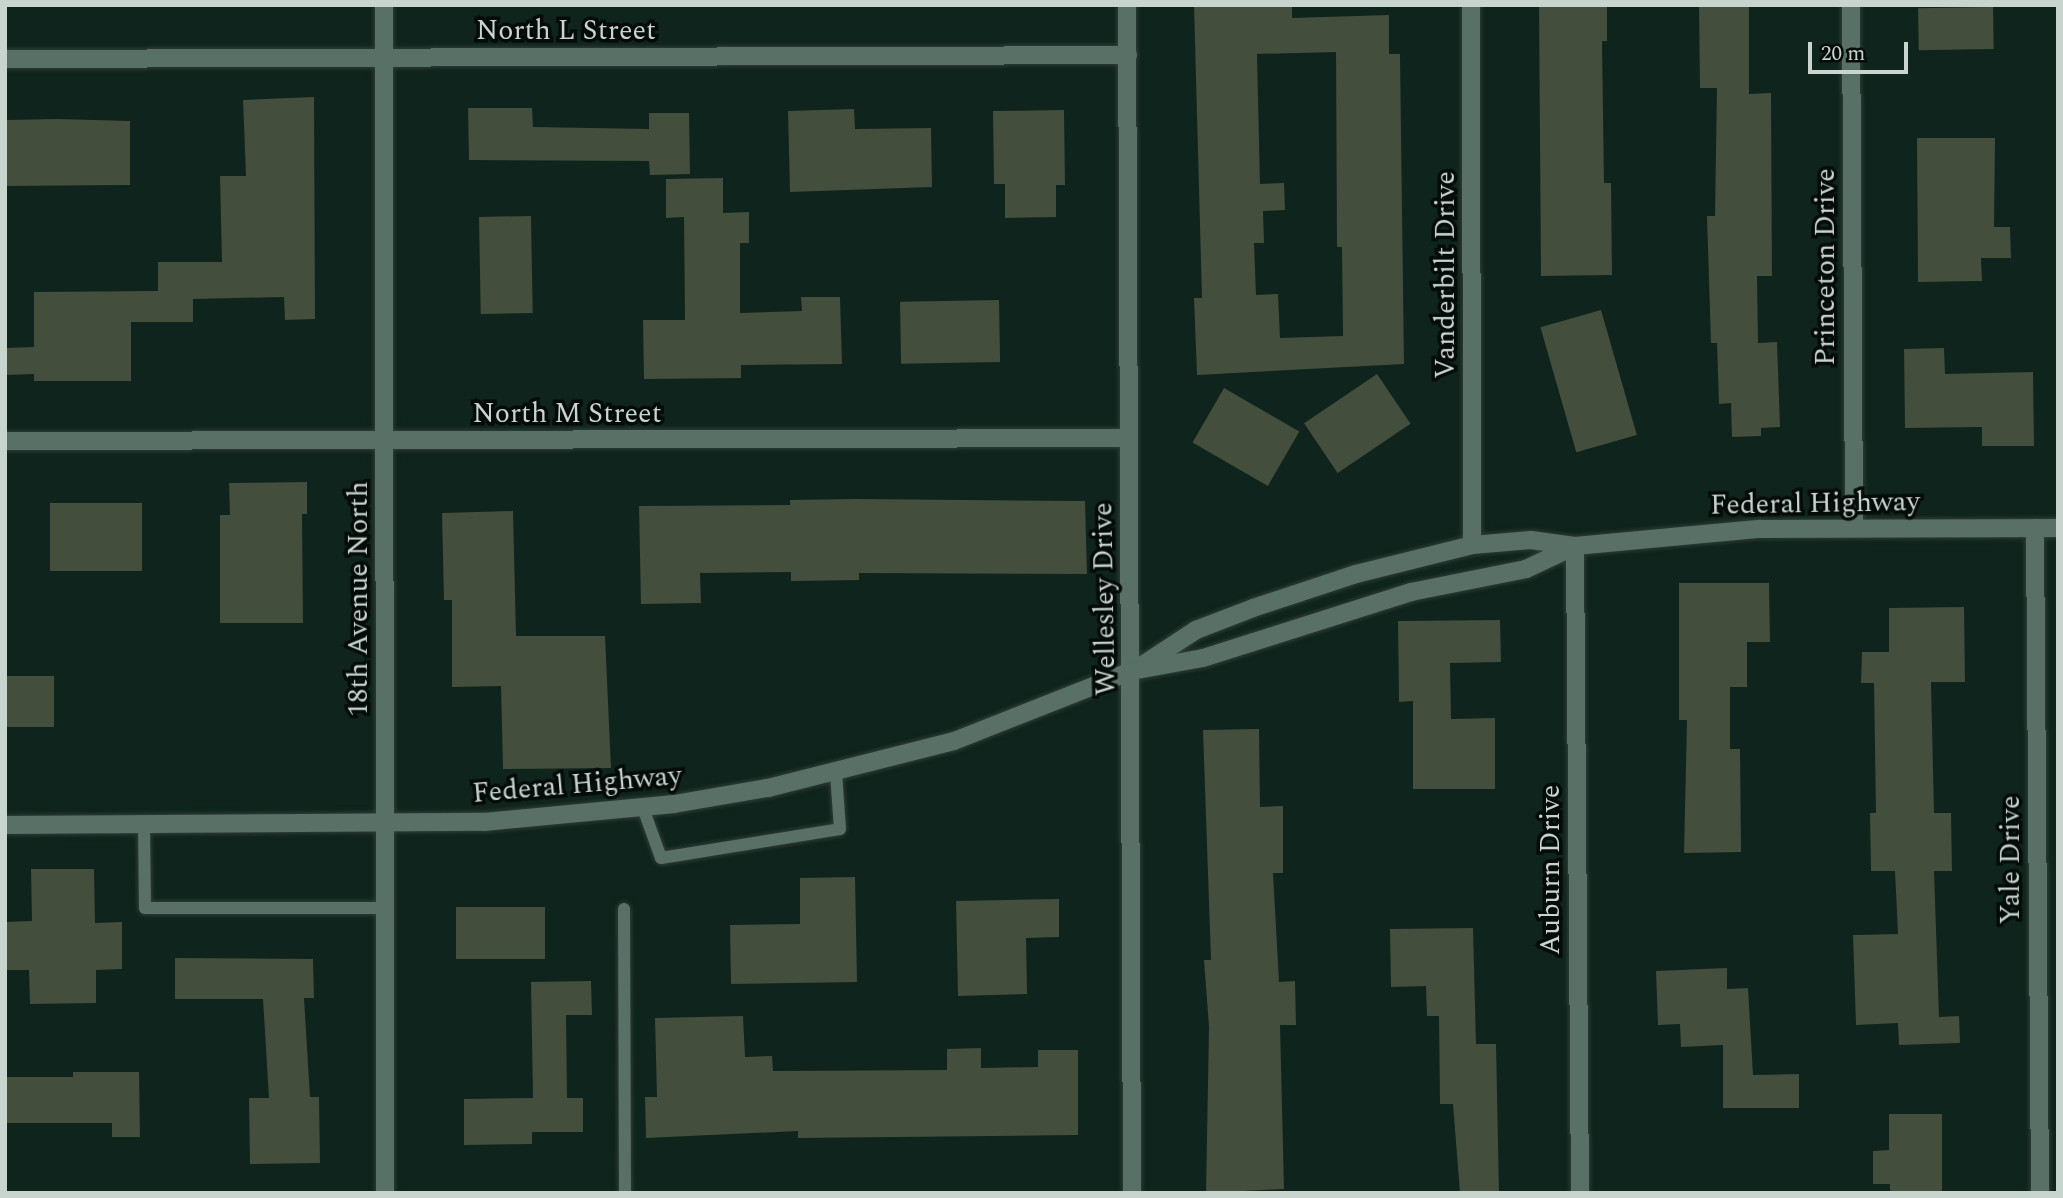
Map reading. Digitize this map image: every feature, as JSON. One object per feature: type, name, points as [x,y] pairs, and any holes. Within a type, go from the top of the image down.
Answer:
[{"type":"street","name":"18th Avenue North","points":[[384,5],[385,1193]]},
{"type":"street","name":"Wellesley Drive","points":[[1127,5],[1132,671],[1132,1193]]},
{"type":"street","name":"Vanderbilt Drive","points":[[1471,5],[1472,545]]},
{"type":"street","name":"Princeton Drive","points":[[1851,5],[1854,527]]},
{"type":"street","name":"North L Street","points":[[5,59],[1128,55]]},
{"type":"street","name":"North M Street","points":[[5,441],[1129,438]]},
{"type":"street","name":"Federal Highway","points":[[1132,671],[1196,630],[1253,608],[1356,574],[1472,545],[1531,540],[1575,546],[1687,534],[1854,527],[2058,527]]},
{"type":"street","name":"Yale Drive","points":[[2035,528],[2040,1193]]},
{"type":"street","name":"Federal Highway","points":[[5,825],[484,822],[643,808],[836,773],[954,741],[1132,671],[1203,658],[1411,592],[1526,569],[1575,546]]},
{"type":"street","name":"Auburn Drive","points":[[1575,546],[1580,1193]]},
{"type":"lane","points":[[643,808],[661,859],[840,829],[836,773]]},
{"type":"lane","points":[[144,825],[145,908],[385,908]]},
{"type":"lane","points":[[624,909],[625,1193]]},
{"type":"building","points":[[1194,5],[1292,5],[1292,18],[1389,15],[1389,54],[1400,54],[1404,364],[1197,375],[1194,298],[1202,298]],"holes":[[[1336,52],[1337,247],[1342,247],[1343,336],[1280,338],[1278,294],[1256,295],[1254,243],[1264,243],[1263,211],[1285,210],[1284,183],[1260,184],[1257,54]]]},
{"type":"building","points":[[1539,5],[1607,5],[1607,41],[1602,41],[1604,183],[1611,183],[1612,275],[1541,276]]},
{"type":"building","points":[[1699,5],[1749,5],[1749,94],[1771,93],[1772,276],[1757,276],[1758,343],[1777,342],[1780,427],[1761,428],[1761,436],[1732,437],[1731,403],[1719,404],[1717,343],[1711,343],[1707,216],[1715,216],[1717,88],[1700,88]]},
{"type":"building","points":[[1993,7],[1994,49],[1919,50],[1918,8]]},
{"type":"building","points":[[314,97],[315,319],[285,320],[284,297],[193,299],[193,322],[131,322],[131,381],[34,381],[34,374],[5,375],[5,348],[34,347],[34,292],[158,291],[158,262],[222,262],[220,176],[246,176],[243,100]]},
{"type":"building","points":[[468,108],[532,108],[533,127],[649,129],[649,113],[689,113],[690,174],[650,175],[649,161],[469,160]]},
{"type":"building","points":[[854,109],[855,129],[931,128],[932,187],[790,192],[788,111]]},
{"type":"building","points":[[1064,110],[1065,185],[1056,185],[1056,217],[1005,218],[1005,184],[994,184],[993,111]]},
{"type":"building","points":[[5,120],[130,121],[130,185],[5,186]]},
{"type":"building","points":[[1917,138],[1995,138],[1994,227],[2010,227],[2011,258],[1981,258],[1982,281],[1918,282]]},
{"type":"building","points":[[723,178],[723,213],[749,212],[749,243],[740,243],[740,313],[802,311],[801,297],[840,297],[842,364],[741,365],[741,378],[644,379],[643,320],[685,320],[684,217],[666,218],[666,179]]},
{"type":"building","points":[[531,216],[533,313],[481,314],[479,217]]},
{"type":"building","points":[[999,300],[1000,362],[901,364],[900,302]]},
{"type":"building","points":[[1601,310],[1637,435],[1576,452],[1540,327]]},
{"type":"building","points":[[1944,348],[1945,374],[2033,372],[2034,446],[1982,446],[1982,427],[1905,428],[1904,349]]},
{"type":"building","points":[[1377,374],[1411,424],[1338,473],[1304,423]]},
{"type":"building","points":[[1224,388],[1299,432],[1268,486],[1192,443]]},
{"type":"building","points":[[307,482],[307,514],[302,514],[303,623],[220,623],[220,515],[230,515],[229,483]]},
{"type":"building","points":[[790,500],[1085,501],[1087,574],[859,573],[859,580],[791,581],[791,572],[700,573],[701,603],[641,604],[639,506],[790,505]]},
{"type":"building","points":[[50,503],[142,503],[142,571],[50,571]]},
{"type":"building","points":[[513,511],[516,636],[605,636],[611,768],[503,769],[501,686],[452,687],[452,600],[444,600],[442,513]]},
{"type":"building","points":[[1679,583],[1769,583],[1770,642],[1747,642],[1747,687],[1730,687],[1730,749],[1740,749],[1741,852],[1684,853],[1687,720],[1679,720]]},
{"type":"building","points":[[1964,607],[1965,682],[1931,682],[1934,813],[1951,813],[1952,871],[1934,871],[1939,1017],[1959,1016],[1960,1043],[1899,1045],[1898,1023],[1856,1025],[1853,935],[1898,934],[1895,871],[1871,871],[1870,813],[1876,813],[1874,683],[1861,683],[1862,652],[1889,652],[1889,608]]},
{"type":"building","points":[[1500,620],[1501,662],[1450,663],[1451,719],[1495,718],[1495,789],[1413,789],[1413,701],[1399,702],[1398,621]]},
{"type":"building","points":[[5,676],[54,676],[54,727],[5,727]]},
{"type":"building","points":[[1259,729],[1260,807],[1283,806],[1283,873],[1273,873],[1279,982],[1295,981],[1296,1025],[1280,1025],[1284,1189],[1206,1193],[1209,1027],[1204,960],[1211,960],[1203,730]]},
{"type":"building","points":[[31,869],[94,869],[95,923],[122,922],[122,969],[96,970],[96,1003],[30,1004],[29,970],[5,970],[5,922],[32,921]]},
{"type":"building","points":[[855,877],[857,982],[731,984],[730,925],[800,924],[800,878]]},
{"type":"building","points":[[1059,899],[1059,937],[1026,938],[1027,994],[958,996],[956,901]]},
{"type":"building","points":[[456,907],[545,907],[545,959],[456,959]]},
{"type":"building","points":[[1473,928],[1476,1044],[1496,1044],[1499,1193],[1460,1193],[1453,1104],[1440,1104],[1439,1016],[1427,1016],[1426,986],[1391,987],[1390,929]]},
{"type":"building","points":[[175,958],[313,959],[314,998],[304,998],[310,1097],[319,1097],[320,1163],[250,1164],[249,1098],[269,1098],[263,999],[175,999]]},
{"type":"building","points":[[1727,968],[1727,989],[1748,988],[1753,1075],[1799,1074],[1799,1108],[1723,1108],[1723,1045],[1681,1047],[1680,1024],[1658,1025],[1656,971]]},
{"type":"building","points":[[591,981],[592,1015],[566,1015],[567,1098],[583,1098],[583,1132],[532,1132],[532,1144],[464,1145],[464,1099],[533,1098],[531,982]]},
{"type":"building","points":[[743,1016],[745,1057],[772,1056],[773,1071],[947,1070],[947,1049],[981,1048],[981,1068],[1038,1067],[1038,1050],[1078,1050],[1078,1135],[798,1138],[798,1131],[646,1138],[645,1097],[657,1097],[655,1018]]},
{"type":"building","points":[[73,1072],[139,1072],[140,1137],[112,1137],[112,1123],[5,1123],[5,1077],[73,1077]]},
{"type":"building","points":[[1889,1114],[1942,1114],[1942,1193],[1890,1193],[1890,1184],[1873,1184],[1873,1151],[1889,1150]]}]
